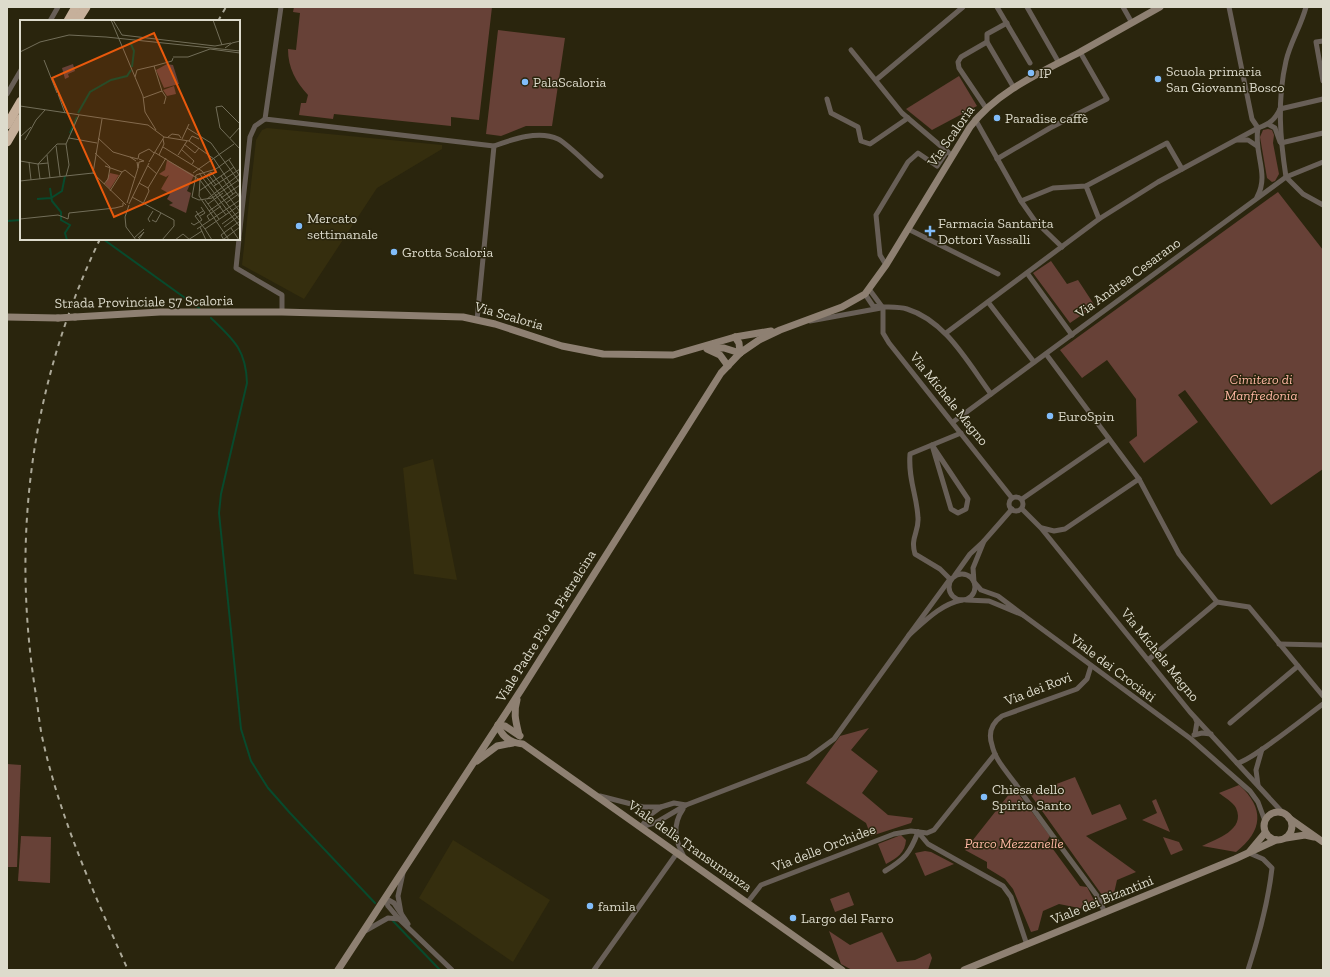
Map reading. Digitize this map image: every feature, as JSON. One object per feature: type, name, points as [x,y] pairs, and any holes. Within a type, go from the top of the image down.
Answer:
[{"type":"highway","points":[[69,20],[76,7]]},
{"type":"highway","points":[[78,20],[86,7]]},
{"type":"highway","points":[[7,125],[20,103]]},
{"type":"highway","points":[[7,142],[20,120]]},
{"type":"street","points":[[51,20],[58,7]]},
{"type":"street","points":[[265,119],[281,7]]},
{"type":"street","points":[[876,80],[963,7]]},
{"type":"street","points":[[997,7],[1030,63]]},
{"type":"street","points":[[1027,7],[1059,63]]},
{"type":"street","points":[[1123,7],[1132,23]]},
{"type":"street","name":"Via Scaloria","points":[[282,312],[463,317],[495,324],[562,346],[603,354],[673,355],[735,337],[780,330],[803,323],[855,301],[867,292],[908,229],[949,153],[975,119],[986,108],[1014,88],[1160,7]]},
{"type":"street","points":[[1230,7],[1252,119],[1258,128],[1257,146],[1263,179],[1262,189],[1256,199]]},
{"type":"street","points":[[1306,7],[1286,61],[1280,109],[1281,143],[1286,177],[1303,194],[1323,205]]},
{"type":"street","points":[[1006,23],[987,34],[988,42],[1014,88]]},
{"type":"street","points":[[1323,41],[1316,42],[1323,81]]},
{"type":"street","points":[[986,108],[959,68],[958,62],[961,57],[988,42]]},
{"type":"street","points":[[851,50],[908,118],[949,153],[937,166],[918,154],[908,162],[876,215],[880,255],[886,265]]},
{"type":"street","points":[[997,159],[1050,128],[1107,99],[1080,52]]},
{"type":"street","points":[[7,94],[20,72]]},
{"type":"street","points":[[1280,109],[1323,99]]},
{"type":"street","points":[[827,100],[831,113],[858,127],[861,141],[870,144],[908,118]]},
{"type":"street","points":[[946,333],[1099,219],[1182,169],[1268,124],[1277,116],[1280,109]]},
{"type":"street","points":[[240,229],[250,137],[255,126],[265,119],[494,146],[513,139],[536,136],[550,137],[559,139],[601,176]]},
{"type":"street","points":[[975,119],[1021,201],[1035,221],[1062,247]]},
{"type":"street","points":[[1268,124],[1275,128],[1281,143]]},
{"type":"street","points":[[1281,143],[1323,133]]},
{"type":"street","points":[[1236,140],[1248,140],[1257,146]]},
{"type":"street","points":[[1021,201],[1053,188],[1086,186],[1167,143],[1182,169]]},
{"type":"street","points":[[477,320],[494,146]]},
{"type":"street","name":"Via Andrea Cesarano","points":[[953,422],[1286,177],[1323,162]]},
{"type":"street","points":[[1263,179],[1272,187]]},
{"type":"street","points":[[1086,186],[1099,219]]},
{"type":"street","points":[[908,229],[998,274]]},
{"type":"street","points":[[239,240],[236,268],[282,296],[282,312]]},
{"type":"street","points":[[1027,273],[1072,335]]},
{"type":"street","points":[[867,292],[874,306],[883,308]]},
{"type":"street","points":[[988,302],[1034,362]]},
{"type":"street","name":"Via Scaloria","points":[[803,323],[883,308],[906,309],[927,318],[946,333],[991,394]]},
{"type":"street","name":"Via Michele Magno","points":[[883,308],[883,333],[888,343],[962,433],[1012,498]]},
{"type":"street","name":"Strada Provinciale 57 Scaloria","points":[[7,316],[58,318],[160,312],[282,312]]},
{"type":"street","name":"Via Scaloria","points":[[728,366],[740,353],[759,340],[780,330]]},
{"type":"street","points":[[735,337],[739,343],[740,353]]},
{"type":"street","points":[[703,347],[720,355],[728,366]]},
{"type":"street","name":"Via Scaloria","points":[[703,347],[724,348],[740,353]]},
{"type":"street","points":[[1046,354],[1139,479],[1179,554],[1217,602],[1249,607],[1323,696]]},
{"type":"street","name":"Viale Padre Pio da Pietrelcina","points":[[338,970],[521,690],[716,381],[728,366]]},
{"type":"street","points":[[962,433],[910,454],[908,470],[919,519],[912,546],[915,554],[940,569],[950,579],[949,592],[954,598],[964,600]]},
{"type":"street","points":[[1022,499],[1109,439]]},
{"type":"street","points":[[932,445],[968,499],[966,509],[958,513],[951,509],[932,445]]},
{"type":"street","points":[[1041,528],[1054,531],[1065,529],[1139,479]]},
{"type":"street","points":[[1018,497],[1022,499],[1024,504],[1022,509],[1016,511],[1012,509],[1009,504],[1012,498],[1018,497]]},
{"type":"street","points":[[641,827],[657,822],[686,805],[808,758],[834,739],[967,557],[984,541],[1012,509]]},
{"type":"street","name":"Via Michele Magno","points":[[1022,509],[1041,528],[1190,712],[1258,787],[1285,814]]},
{"type":"street","points":[[909,635],[939,610],[956,601],[964,600],[973,594],[973,568],[984,541]]},
{"type":"street","name":"Viale dei Crociati","points":[[955,575],[966,574],[981,590],[998,596],[1191,739],[1250,791],[1260,806],[1265,821]]},
{"type":"street","name":"Viale dei Crociati","points":[[964,600],[990,601],[1023,615]]},
{"type":"street","points":[[1148,660],[1217,602]]},
{"type":"street","points":[[1279,644],[1323,645]]},
{"type":"street","name":"Via dei Rovi","points":[[995,754],[991,743],[991,730],[995,721],[1002,716],[1077,689],[1087,679],[1091,666]]},
{"type":"street","points":[[1230,723],[1298,666]]},
{"type":"street","points":[[521,690],[515,708],[515,720],[523,744]]},
{"type":"street","points":[[1237,763],[1242,762],[1262,749],[1323,704]]},
{"type":"street","points":[[1190,712],[1197,722],[1195,734],[1191,739]]},
{"type":"street","points":[[513,743],[500,733],[498,725],[505,726],[520,735]]},
{"type":"street","points":[[1195,734],[1211,734]]},
{"type":"street","name":"Viale della Transumanza","points":[[472,765],[496,746],[513,743],[523,744],[842,970]]},
{"type":"street","points":[[1258,787],[1255,775],[1262,749]]},
{"type":"street","points":[[995,754],[1098,896],[1105,913]]},
{"type":"street","name":"Via delle Orchidee","points":[[748,903],[761,885],[894,834],[911,830],[927,833],[934,830],[995,754]]},
{"type":"street","points":[[596,795],[643,807],[662,807]]},
{"type":"street","points":[[641,827],[650,815],[662,807],[674,803],[686,805]]},
{"type":"street","points":[[686,805],[678,816],[674,829],[678,846],[686,859]]},
{"type":"street","points":[[1316,837],[1305,836],[1276,840],[1272,839],[1265,833],[1265,821],[1274,812],[1285,814],[1323,842]]},
{"type":"street","points":[[1285,814],[1292,827],[1286,838]]},
{"type":"street","points":[[886,871],[901,862],[910,851],[918,832],[928,844],[1002,886],[1011,897],[1027,945]]},
{"type":"street","name":"Viale dei Bizantini","points":[[1249,852],[1265,833]]},
{"type":"street","name":"Viale dei Bizantini","points":[[964,970],[1105,913],[1276,840]]},
{"type":"street","points":[[1248,970],[1260,934],[1270,894],[1272,868],[1263,859],[1249,852]]},
{"type":"street","points":[[594,970],[677,853]]},
{"type":"street","points":[[401,913],[398,896],[403,871]]},
{"type":"street","points":[[385,898],[394,903],[409,927]]},
{"type":"street","points":[[385,898],[388,906],[399,919],[452,970]]},
{"type":"street","points":[[364,931],[388,918],[399,919]]},
{"type":"shaded area","name":"Mercato settimanale","points":[[267,128],[442,145],[442,149],[377,188],[304,299],[242,265],[256,140],[262,130]]},
{"type":"shaded area","points":[[433,459],[457,580],[414,574],[403,468]]},
{"type":"shaded area","points":[[453,840],[550,900],[513,962],[419,898]]},
{"type":"green space","points":[[294,7],[492,7],[479,120],[451,117],[451,126],[334,114],[333,119],[299,115],[301,103],[306,103],[308,95],[294,74],[288,56],[288,49],[296,50],[300,13],[293,12]]},
{"type":"green space","name":"PalaScaloria","points":[[498,30],[565,38],[552,126],[526,126],[501,136],[486,134]]},
{"type":"green space","points":[[959,76],[977,106],[932,130],[906,109]]},
{"type":"green space","points":[[1263,130],[1272,130],[1274,135],[1273,143],[1279,174],[1275,181],[1272,182],[1267,178],[1260,137]]},
{"type":"green space","name":"Cimitero di Manfredonia","points":[[1278,192],[1323,250],[1323,469],[1271,505],[1185,390],[1178,395],[1198,422],[1144,463],[1129,442],[1137,436],[1136,399],[1107,360],[1082,378],[1060,350]]},
{"type":"green space","points":[[1051,261],[1067,284],[1078,280],[1095,306],[1070,323],[1033,273]]},
{"type":"green space","points":[[869,728],[851,750],[878,771],[862,793],[888,815],[913,818],[911,823],[871,836],[866,823],[806,783],[840,736]]},
{"type":"green space","points":[[7,764],[21,765],[17,867],[7,867]]},
{"type":"green space","points":[[1075,777],[1092,815],[1120,804],[1127,819],[1086,836],[1136,872],[1117,880],[1112,902],[1106,904],[1102,895],[1030,794]]},
{"type":"green space","points":[[1239,785],[1253,802],[1257,811],[1256,828],[1252,836],[1236,852],[1202,846],[1228,833],[1237,822],[1238,816],[1235,806],[1219,793]]},
{"type":"green space","name":"Parco Mezzanelle","points":[[1014,788],[1050,836],[1047,841],[1080,886],[1087,887],[1095,902],[1094,907],[1089,910],[1059,904],[1043,911],[1038,930],[1031,932],[1013,889],[1005,879],[987,868],[987,862],[965,850]]},
{"type":"green space","points":[[1156,799],[1170,832],[1142,820],[1157,813],[1152,801]]},
{"type":"green space","points":[[901,835],[906,840],[902,852],[886,864],[878,844]]},
{"type":"green space","points":[[21,836],[51,837],[50,883],[18,881]]},
{"type":"green space","points":[[1163,837],[1179,842],[1183,850],[1171,855]]},
{"type":"green space","points":[[925,851],[931,852],[954,864],[925,876],[915,853]]},
{"type":"green space","points":[[849,892],[854,905],[835,912],[830,899]]},
{"type":"green space","points":[[829,931],[850,945],[882,932],[897,962],[915,960],[930,953],[932,958],[928,970],[852,970],[841,964]]},
{"type":"waterway","points":[[7,221],[20,220]]},
{"type":"waterway","points":[[104,240],[199,308]]},
{"type":"waterway","points":[[211,318],[237,346],[244,362],[247,383],[221,494],[219,513],[241,729],[251,761],[268,788],[375,903]]},
{"type":"waterway","points":[[393,921],[440,970]]},
{"type":"railway","points":[[219,20],[226,7]]},
{"type":"railway","points":[[100,240],[77,293],[58,347],[43,403],[33,459],[27,516],[25,573],[28,631],[35,689],[42,735],[50,771],[80,858],[128,970]]},
{"type":"place","name":"IP","points":[[1031,73]]},
{"type":"place","name":"Scuola primaria San Giovanni Bosco","points":[[1158,79]]},
{"type":"place","name":"PalaScaloria","points":[[525,82]]},
{"type":"place","name":"Paradise caffè","points":[[997,118]]},
{"type":"place","name":"Mercato settimanale","points":[[299,226]]},
{"type":"place","name":"Farmacia Santarita Dottori Vassalli","points":[[930,231]]},
{"type":"place","name":"Grotta Scaloria","points":[[394,252]]},
{"type":"place","name":"EuroSpin","points":[[1050,416]]},
{"type":"place","name":"Chiesa dello Spirito Santo","points":[[984,797]]},
{"type":"place","name":"famila","points":[[590,906]]},
{"type":"place","name":"Largo del Farro","points":[[793,918]]}]
